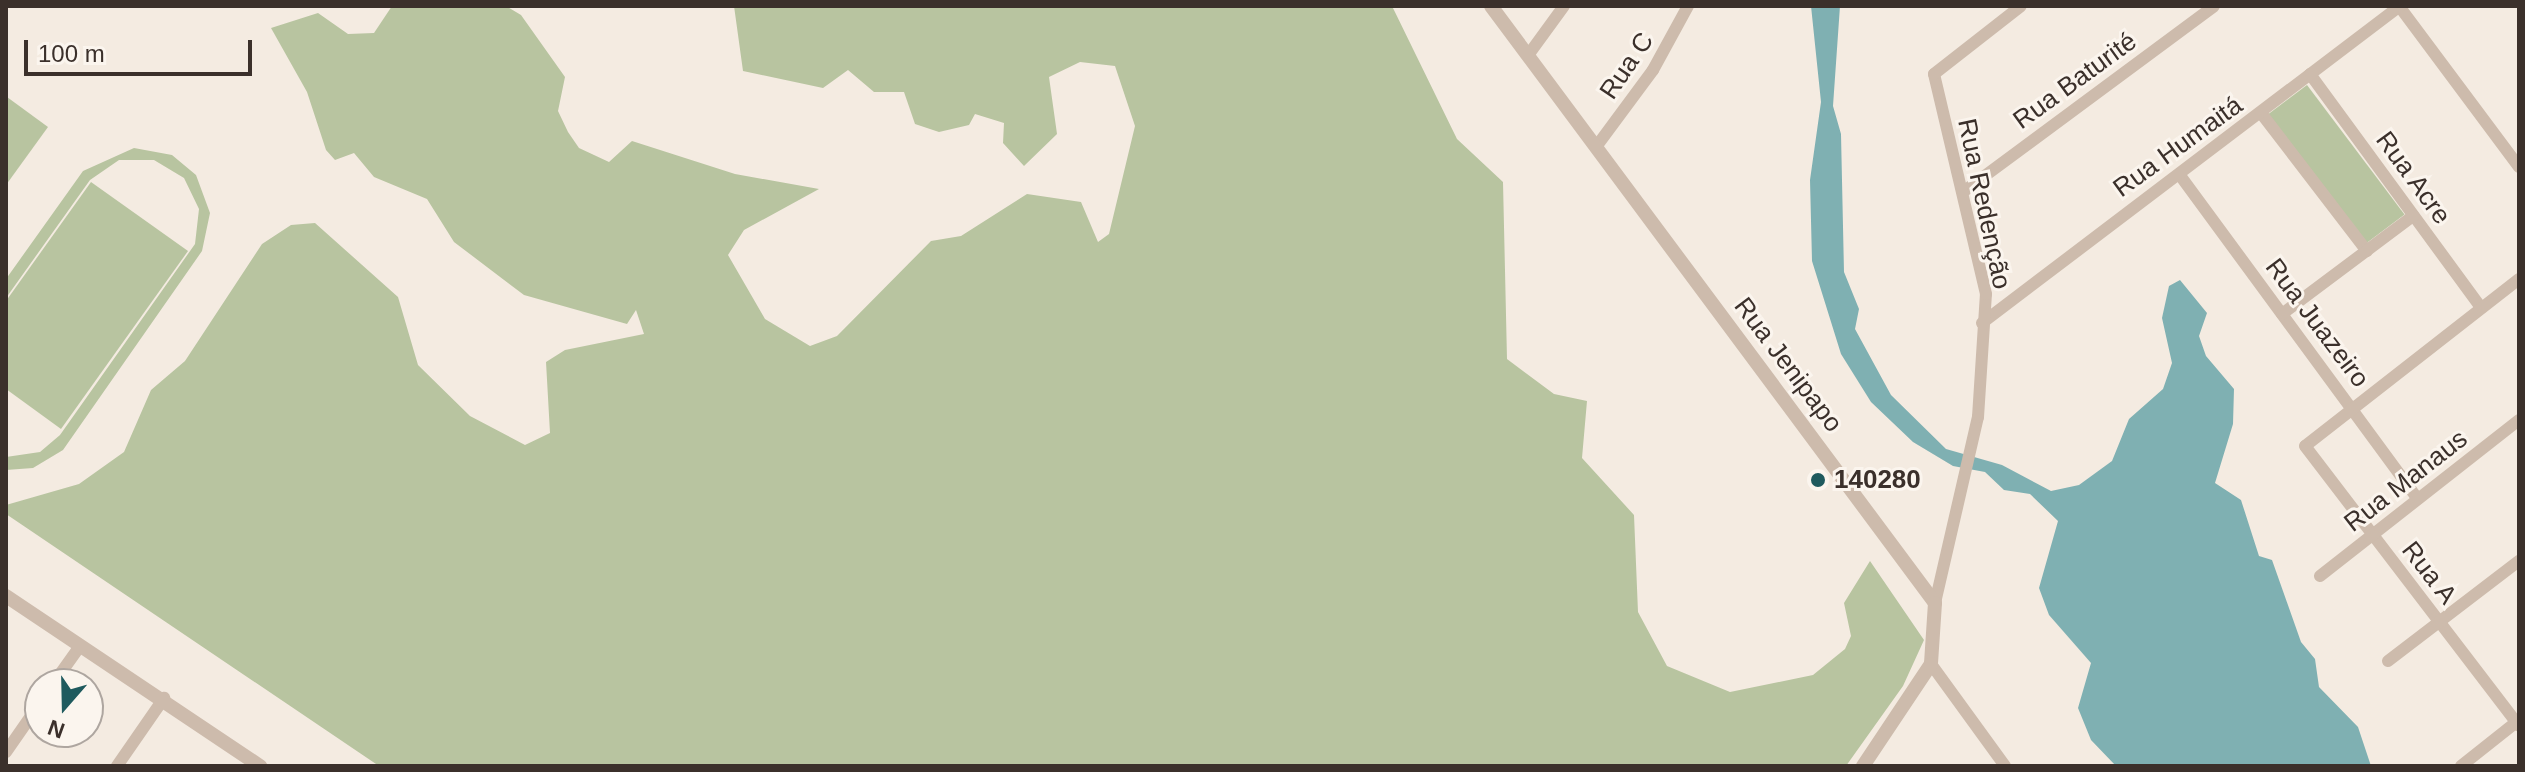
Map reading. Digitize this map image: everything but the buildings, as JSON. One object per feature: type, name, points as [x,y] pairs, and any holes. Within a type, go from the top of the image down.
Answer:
[{"type":"street","name":"Rua Jenipapo","points":[[1491,6],[1935,603]]},
{"type":"street","points":[[1529,54],[1564,6]]},
{"type":"street","name":"Rua C","points":[[1596,147],[1653,70],[1688,6]]},
{"type":"street","name":"Rua Baturité","points":[[1963,192],[2214,6]]},
{"type":"street","points":[[2400,6],[2519,167]]},
{"type":"street","name":"Rua Humaitá","points":[[1982,323],[2400,6]]},
{"type":"street","name":"Rua Redenção","points":[[1935,603],[1974,434],[1986,294],[1933,79],[2016,8]]},
{"type":"street","name":"Rua Acre","points":[[2310,74],[2481,308]]},
{"type":"street","points":[[2261,113],[2367,251]]},
{"type":"street","name":"Rua Juazeiro","points":[[2179,174],[2418,499]]},
{"type":"street","points":[[2282,314],[2413,216]]},
{"type":"street","points":[[2351,407],[2519,279]]},
{"type":"street","name":"Rua A","points":[[2351,407],[2305,446],[2518,723]]},
{"type":"street","name":"Rua Manaus","points":[[2320,576],[2519,420]]},
{"type":"street","points":[[2388,661],[2519,561]]},
{"type":"street","points":[[6,596],[164,698],[253,763]]},
{"type":"street","points":[[1863,766],[1931,664],[1935,603]]},
{"type":"street","points":[[64,668],[80,646]]},
{"type":"street","points":[[1931,664],[2005,766]]},
{"type":"street","points":[[117,766],[164,698]]},
{"type":"street","points":[[2461,766],[2518,723]]},
{"type":"street","points":[[6,752],[24,726]]},
{"type":"street","points":[[1986,766],[1995,754]]},
{"type":"green space","points":[[392,6],[506,6],[521,15],[565,77],[558,111],[568,132],[579,148],[609,162],[632,141],[735,174],[819,189],[744,230],[728,255],[765,319],[810,346],[837,336],[931,241],[961,236],[1027,194],[1081,202],[1098,242],[1109,234],[1135,126],[1115,66],[1080,62],[1049,77],[1057,134],[1024,166],[1003,143],[1004,123],[975,114],[969,125],[939,132],[915,124],[904,92],[874,92],[848,70],[823,88],[743,71],[734,6],[1392,6],[1457,139],[1503,182],[1507,359],[1554,394],[1587,401],[1582,458],[1634,515],[1638,612],[1667,666],[1730,692],[1813,675],[1845,649],[1851,636],[1844,603],[1870,561],[1924,640],[1903,686],[1846,766],[379,766],[6,514],[6,505],[79,484],[124,452],[151,390],[185,361],[262,244],[291,225],[315,223],[398,297],[418,365],[470,416],[525,445],[550,433],[546,362],[565,350],[644,334],[636,310],[627,324],[524,295],[454,242],[427,199],[374,177],[354,153],[335,160],[326,150],[307,92],[271,28],[318,13],[348,34],[374,33]]},
{"type":"green space","points":[[2307,85],[2404,214],[2363,246],[2265,116]]},
{"type":"green space","points":[[6,98],[48,127],[6,185]]},
{"type":"green space","points":[[134,148],[172,155],[196,175],[210,213],[202,251],[63,450],[33,468],[6,470],[6,457],[40,452],[60,435],[195,244],[199,209],[184,178],[154,160],[119,160],[90,180],[6,298],[6,279],[83,171]]},
{"type":"green space","points":[[91,182],[188,251],[61,429],[6,389],[6,301]]},
{"type":"water","points":[[1811,6],[1840,6],[1833,106],[1841,134],[1844,272],[1859,309],[1855,329],[1891,395],[1946,449],[2002,465],[2051,491],[2079,485],[2112,461],[2129,419],[2163,389],[2172,363],[2162,318],[2169,286],[2180,280],[2207,313],[2199,336],[2206,356],[2234,389],[2233,424],[2215,483],[2241,500],[2259,556],[2272,560],[2301,642],[2315,659],[2319,687],[2358,727],[2371,766],[2116,766],[2091,740],[2078,708],[2091,663],[2049,615],[2039,588],[2058,521],[2030,494],[2004,490],[1985,472],[1953,466],[1913,442],[1871,402],[1841,354],[1812,261],[1810,180],[1821,102]]},
{"type":"place","name":"140280","points":[[1818,480]]}]
